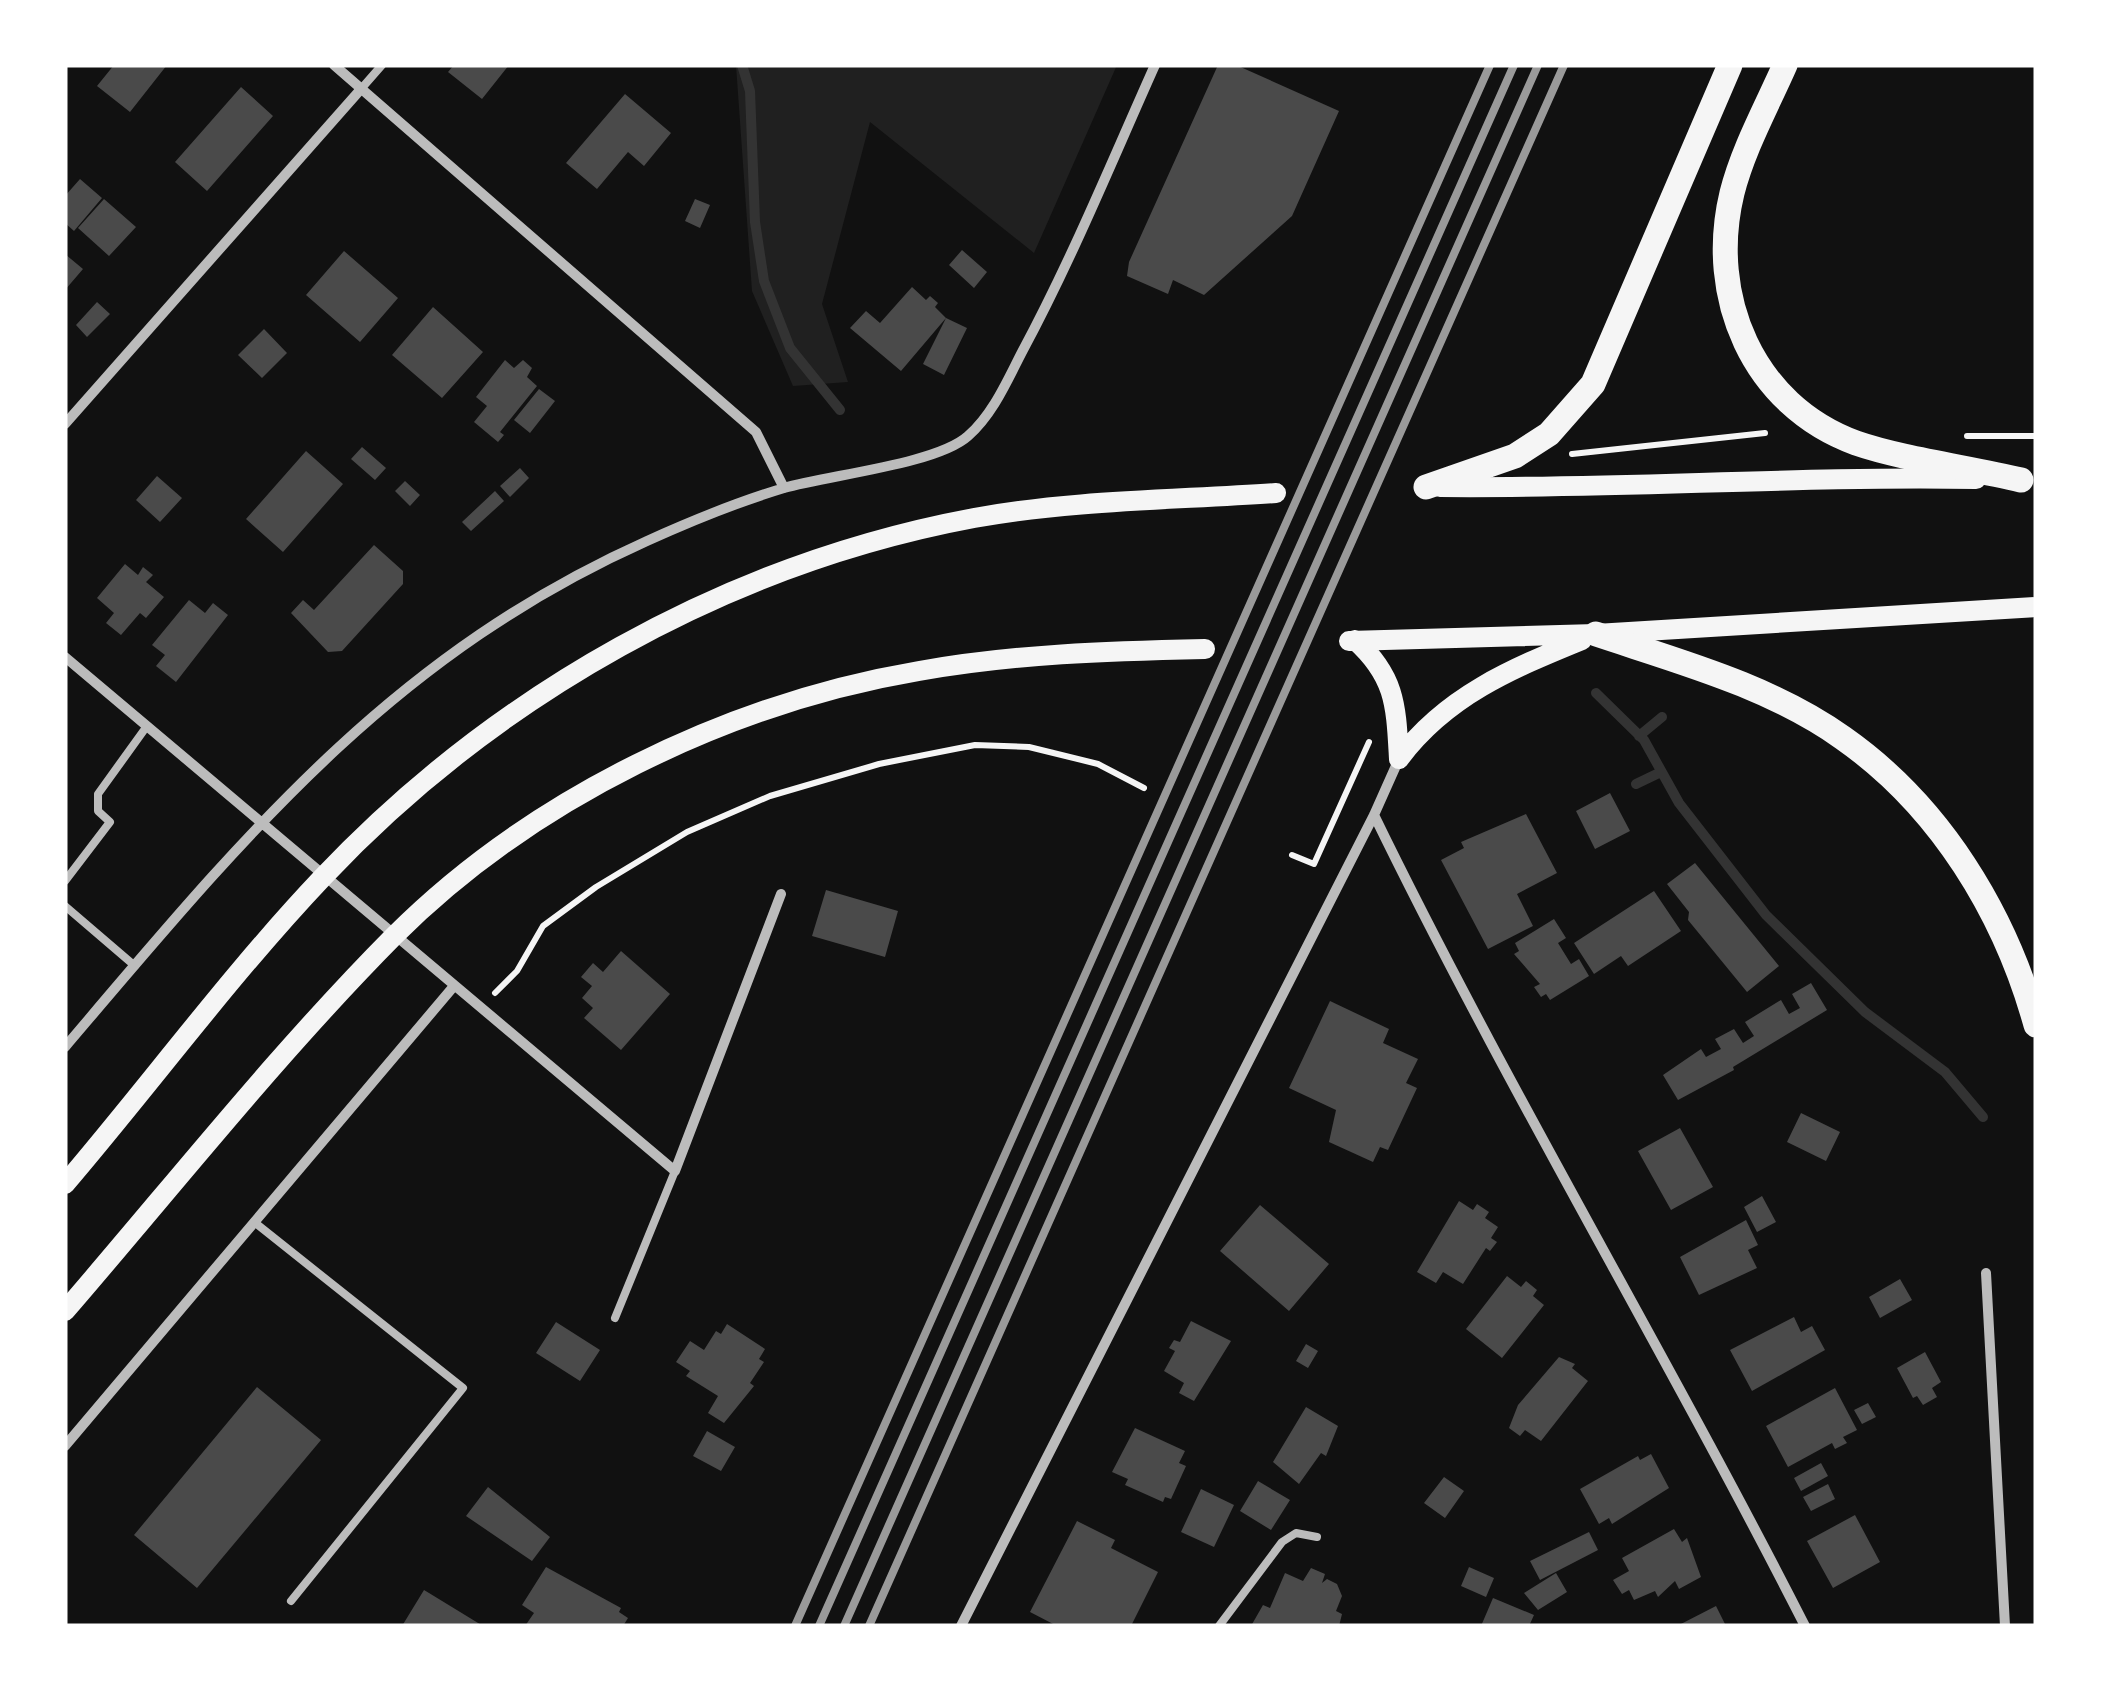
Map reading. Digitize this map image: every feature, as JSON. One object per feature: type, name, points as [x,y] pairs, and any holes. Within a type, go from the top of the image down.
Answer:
[{"type":"main road","points":[[1422,487],[1515,456],[1550,434],[1594,384],[1730,65]]},
{"type":"main road","points":[[1784,65],[1733,190],[1725,232],[1724,270],[1743,343],[1764,378],[1794,406],[1857,443],[2029,480]]},
{"type":"main road","points":[[1422,487],[1552,488],[1846,477],[2029,480]]},
{"type":"main road","points":[[65,1184],[246,963],[324,876],[432,772],[494,724],[579,670],[731,591],[920,529],[979,517],[1276,493]]},
{"type":"main road","points":[[1399,759],[1395,705],[1385,672],[1352,640],[1596,634],[2036,607]]},
{"type":"main road","points":[[1399,759],[1424,725],[1449,704],[1513,668],[1596,634],[1706,670],[1784,704],[1842,738],[1888,776],[1938,830],[1994,912],[2013,951],[2036,1025]]},
{"type":"main road","points":[[65,1311],[395,935],[466,874],[544,819],[657,756],[738,722],[834,689],[918,671],[1078,651],[1205,650]]},
{"type":"street","points":[[334,65],[756,432],[784,488]]},
{"type":"street","points":[[66,1044],[260,821],[373,714],[428,670],[532,600],[651,540],[784,488],[934,453],[966,438],[981,423],[1053,294],[1155,65]]},
{"type":"street","points":[[65,424],[361,89]]},
{"type":"street","points":[[65,657],[675,1171],[781,894]]},
{"type":"street","points":[[960,1626],[1399,759]]},
{"type":"street","points":[[1374,815],[1478,1020],[1729,1476],[1805,1626]]},
{"type":"street","points":[[65,1446],[454,986]]},
{"type":"street","points":[[1986,1274],[2005,1626]]},
{"type":"lane","points":[[361,89],[382,65]]},
{"type":"lane","points":[[65,880],[110,822],[98,811],[98,794],[147,726]]},
{"type":"lane","points":[[65,906],[135,966]]},
{"type":"lane","points":[[615,1318],[675,1171]]},
{"type":"lane","points":[[254,1222],[463,1388],[290,1601]]},
{"type":"lane","points":[[1219,1626],[1282,1542],[1296,1534],[1317,1536]]},
{"type":"path","points":[[1550,434],[1572,454],[1765,434]]},
{"type":"path","points":[[1292,855],[1314,864],[1374,728]]},
{"type":"path","points":[[480,1008],[517,971],[543,926],[583,896],[687,832],[770,796],[879,764],[974,745],[1029,747],[1098,764],[1144,788]]},
{"type":"shaded area","points":[[736,65],[1117,65],[1034,253],[870,122],[822,304],[848,382],[793,386],[752,291]]},
{"type":"building","points":[[114,65],[167,65],[130,112],[97,86]]},
{"type":"building","points":[[454,65],[509,65],[482,99],[448,72]]},
{"type":"building","points":[[1218,65],[1236,65],[1339,111],[1292,216],[1204,295],[1173,280],[1168,294],[1127,276],[1129,262]]},
{"type":"building","points":[[241,87],[273,116],[207,191],[175,162]]},
{"type":"building","points":[[625,94],[671,133],[644,166],[628,152],[597,189],[566,163]]},
{"type":"building","points":[[80,179],[102,198],[74,231],[65,223],[65,196]]},
{"type":"building","points":[[104,199],[136,227],[109,256],[78,228]]},
{"type":"building","points":[[695,199],[710,205],[700,228],[685,221]]},
{"type":"building","points":[[962,250],[987,272],[974,288],[949,265]]},
{"type":"building","points":[[344,251],[398,298],[360,342],[306,295]]},
{"type":"building","points":[[65,254],[83,269],[65,290]]},
{"type":"building","points":[[912,287],[926,300],[930,296],[938,303],[935,307],[946,318],[901,371],[850,328],[866,311],[880,323]]},
{"type":"building","points":[[97,302],[110,314],[87,337],[76,325]]},
{"type":"building","points":[[433,307],[483,352],[442,398],[392,355]]},
{"type":"building","points":[[946,318],[967,328],[944,375],[923,364]]},
{"type":"building","points":[[264,329],[287,353],[262,378],[238,355]]},
{"type":"building","points":[[505,360],[514,368],[523,360],[532,368],[527,377],[537,386],[500,432],[504,435],[498,442],[474,422],[487,406],[476,397]]},
{"type":"building","points":[[539,389],[555,401],[530,433],[514,420]]},
{"type":"building","points":[[362,447],[386,468],[375,480],[351,459]]},
{"type":"building","points":[[306,451],[343,484],[283,552],[246,519]]},
{"type":"building","points":[[520,468],[529,478],[510,497],[500,486]]},
{"type":"building","points":[[157,476],[182,498],[160,522],[136,500]]},
{"type":"building","points":[[405,481],[420,495],[410,506],[395,491]]},
{"type":"building","points":[[495,491],[504,501],[471,531],[462,522]]},
{"type":"building","points":[[374,545],[403,571],[403,584],[342,651],[328,652],[291,613],[303,600],[314,610]]},
{"type":"building","points":[[125,564],[138,575],[143,567],[153,575],[146,582],[164,597],[146,618],[140,613],[121,635],[106,623],[114,613],[97,598]]},
{"type":"building","points":[[189,600],[205,613],[213,603],[228,615],[176,682],[156,666],[165,655],[152,645]]},
{"type":"building","points":[[1610,793],[1630,831],[1595,849],[1576,811]]},
{"type":"building","points":[[1526,814],[1557,873],[1517,894],[1533,926],[1488,949],[1441,860],[1464,848],[1461,842]]},
{"type":"building","points":[[1695,863],[1779,966],[1747,992],[1688,920],[1689,912],[1667,884]]},
{"type":"building","points":[[826,890],[898,911],[885,957],[812,936]]},
{"type":"building","points":[[1654,891],[1681,931],[1628,966],[1621,956],[1594,974],[1574,943]]},
{"type":"building","points":[[1554,919],[1566,938],[1558,943],[1571,964],[1579,959],[1589,976],[1550,1000],[1546,994],[1541,997],[1534,987],[1540,984],[1514,954],[1519,951],[1515,943]]},
{"type":"building","points":[[621,951],[670,994],[621,1050],[584,1018],[593,1008],[582,998],[592,986],[581,977],[593,963],[603,972]]},
{"type":"building","points":[[1811,983],[1827,1010],[1733,1067],[1734,1070],[1678,1100],[1663,1075],[1701,1049],[1706,1057],[1721,1049],[1715,1039],[1734,1029],[1743,1043],[1754,1036],[1745,1022],[1781,1000],[1789,1014],[1800,1008],[1792,994]]},
{"type":"building","points":[[1330,1001],[1389,1029],[1383,1043],[1418,1059],[1406,1083],[1417,1088],[1388,1150],[1380,1147],[1373,1162],[1329,1142],[1336,1110],[1289,1088]]},
{"type":"building","points":[[1801,1113],[1840,1132],[1826,1161],[1787,1142]]},
{"type":"building","points":[[1680,1128],[1713,1187],[1671,1210],[1638,1151]]},
{"type":"building","points":[[1762,1196],[1776,1222],[1757,1232],[1744,1207]]},
{"type":"building","points":[[1459,1201],[1473,1210],[1477,1204],[1489,1212],[1485,1218],[1498,1227],[1491,1238],[1497,1242],[1490,1251],[1486,1248],[1463,1284],[1443,1272],[1436,1283],[1417,1272]]},
{"type":"building","points":[[1260,1205],[1329,1264],[1289,1311],[1220,1251]]},
{"type":"building","points":[[1746,1220],[1758,1245],[1748,1250],[1757,1268],[1699,1295],[1680,1257]]},
{"type":"building","points":[[1507,1276],[1521,1287],[1526,1281],[1537,1290],[1533,1296],[1544,1305],[1502,1358],[1466,1329]]},
{"type":"building","points":[[1900,1279],[1912,1300],[1880,1318],[1869,1297]]},
{"type":"building","points":[[1794,1317],[1801,1332],[1812,1326],[1825,1350],[1752,1391],[1730,1350]]},
{"type":"building","points":[[1191,1321],[1231,1341],[1194,1401],[1179,1393],[1184,1383],[1164,1371],[1175,1351],[1169,1348],[1174,1340],[1180,1342]]},
{"type":"building","points":[[556,1322],[600,1350],[580,1381],[536,1353]]},
{"type":"building","points":[[727,1324],[765,1349],[759,1359],[764,1362],[750,1383],[754,1386],[724,1423],[708,1413],[718,1396],[686,1376],[690,1371],[676,1362],[690,1341],[704,1350],[716,1331],[721,1334]]},
{"type":"building","points":[[1306,1344],[1318,1351],[1308,1368],[1296,1361]]},
{"type":"building","points":[[1925,1352],[1941,1382],[1932,1388],[1937,1397],[1923,1405],[1917,1396],[1913,1398],[1897,1368]]},
{"type":"building","points":[[1559,1357],[1575,1364],[1572,1368],[1588,1381],[1541,1441],[1525,1430],[1520,1436],[1509,1428],[1518,1405]]},
{"type":"building","points":[[257,1387],[321,1440],[197,1588],[134,1535]]},
{"type":"building","points":[[1835,1388],[1857,1430],[1843,1437],[1847,1443],[1835,1449],[1832,1443],[1788,1467],[1766,1426]]},
{"type":"building","points":[[1868,1403],[1876,1417],[1862,1424],[1854,1410]]},
{"type":"building","points":[[1306,1407],[1338,1426],[1326,1456],[1321,1453],[1299,1484],[1273,1462]]},
{"type":"building","points":[[1135,1428],[1185,1451],[1179,1463],[1186,1466],[1171,1499],[1165,1497],[1163,1502],[1125,1485],[1128,1479],[1112,1472]]},
{"type":"building","points":[[707,1431],[735,1447],[721,1471],[693,1456]]},
{"type":"building","points":[[1651,1454],[1669,1488],[1612,1524],[1609,1518],[1599,1524],[1580,1489],[1638,1456],[1640,1460]]},
{"type":"building","points":[[1821,1463],[1828,1476],[1801,1491],[1794,1478]]},
{"type":"building","points":[[1444,1477],[1464,1491],[1445,1518],[1424,1503]]},
{"type":"building","points":[[1258,1481],[1290,1500],[1271,1530],[1240,1511]]},
{"type":"building","points":[[1828,1484],[1835,1499],[1811,1511],[1803,1497]]},
{"type":"building","points":[[488,1487],[550,1537],[532,1561],[466,1516]]},
{"type":"building","points":[[1201,1489],[1234,1505],[1214,1547],[1181,1532]]},
{"type":"building","points":[[1855,1515],[1880,1562],[1833,1588],[1807,1541]]},
{"type":"building","points":[[1077,1521],[1115,1540],[1111,1548],[1158,1572],[1131,1626],[1057,1626],[1030,1612]]},
{"type":"building","points":[[1674,1529],[1682,1542],[1687,1538],[1701,1577],[1679,1589],[1675,1581],[1658,1597],[1655,1591],[1634,1600],[1629,1590],[1622,1594],[1613,1580],[1629,1571],[1622,1558]]},
{"type":"building","points":[[1589,1532],[1598,1550],[1540,1580],[1530,1561]]},
{"type":"building","points":[[546,1567],[621,1608],[619,1612],[628,1618],[623,1626],[525,1626],[534,1613],[522,1605]]},
{"type":"building","points":[[1469,1567],[1494,1578],[1486,1597],[1461,1586]]},
{"type":"building","points":[[1311,1568],[1325,1574],[1322,1583],[1327,1579],[1337,1584],[1342,1596],[1336,1611],[1342,1614],[1339,1626],[1251,1626],[1263,1605],[1270,1608],[1285,1573],[1303,1581]]},
{"type":"building","points":[[1556,1573],[1567,1592],[1538,1610],[1524,1593]]},
{"type":"building","points":[[424,1590],[429,1593],[483,1626],[402,1626]]},
{"type":"building","points":[[1493,1598],[1534,1615],[1529,1626],[1481,1626]]},
{"type":"building","points":[[1716,1606],[1726,1626],[1677,1626]]},
{"type":"waterway","points":[[742,65],[750,91],[755,222],[764,281],[790,348],[840,410]]},
{"type":"waterway","points":[[1596,693],[1644,740],[1679,803],[1766,915],[1865,1012],[1945,1072],[1983,1117]]},
{"type":"waterway","points":[[1639,736],[1662,717]]},
{"type":"waterway","points":[[1636,784],[1661,772]]},
{"type":"railway","points":[[795,1626],[1490,65]]},
{"type":"railway","points":[[819,1626],[1514,65]]},
{"type":"railway","points":[[844,1626],[1538,65]]},
{"type":"railway","points":[[869,1626],[1564,65]]}]
